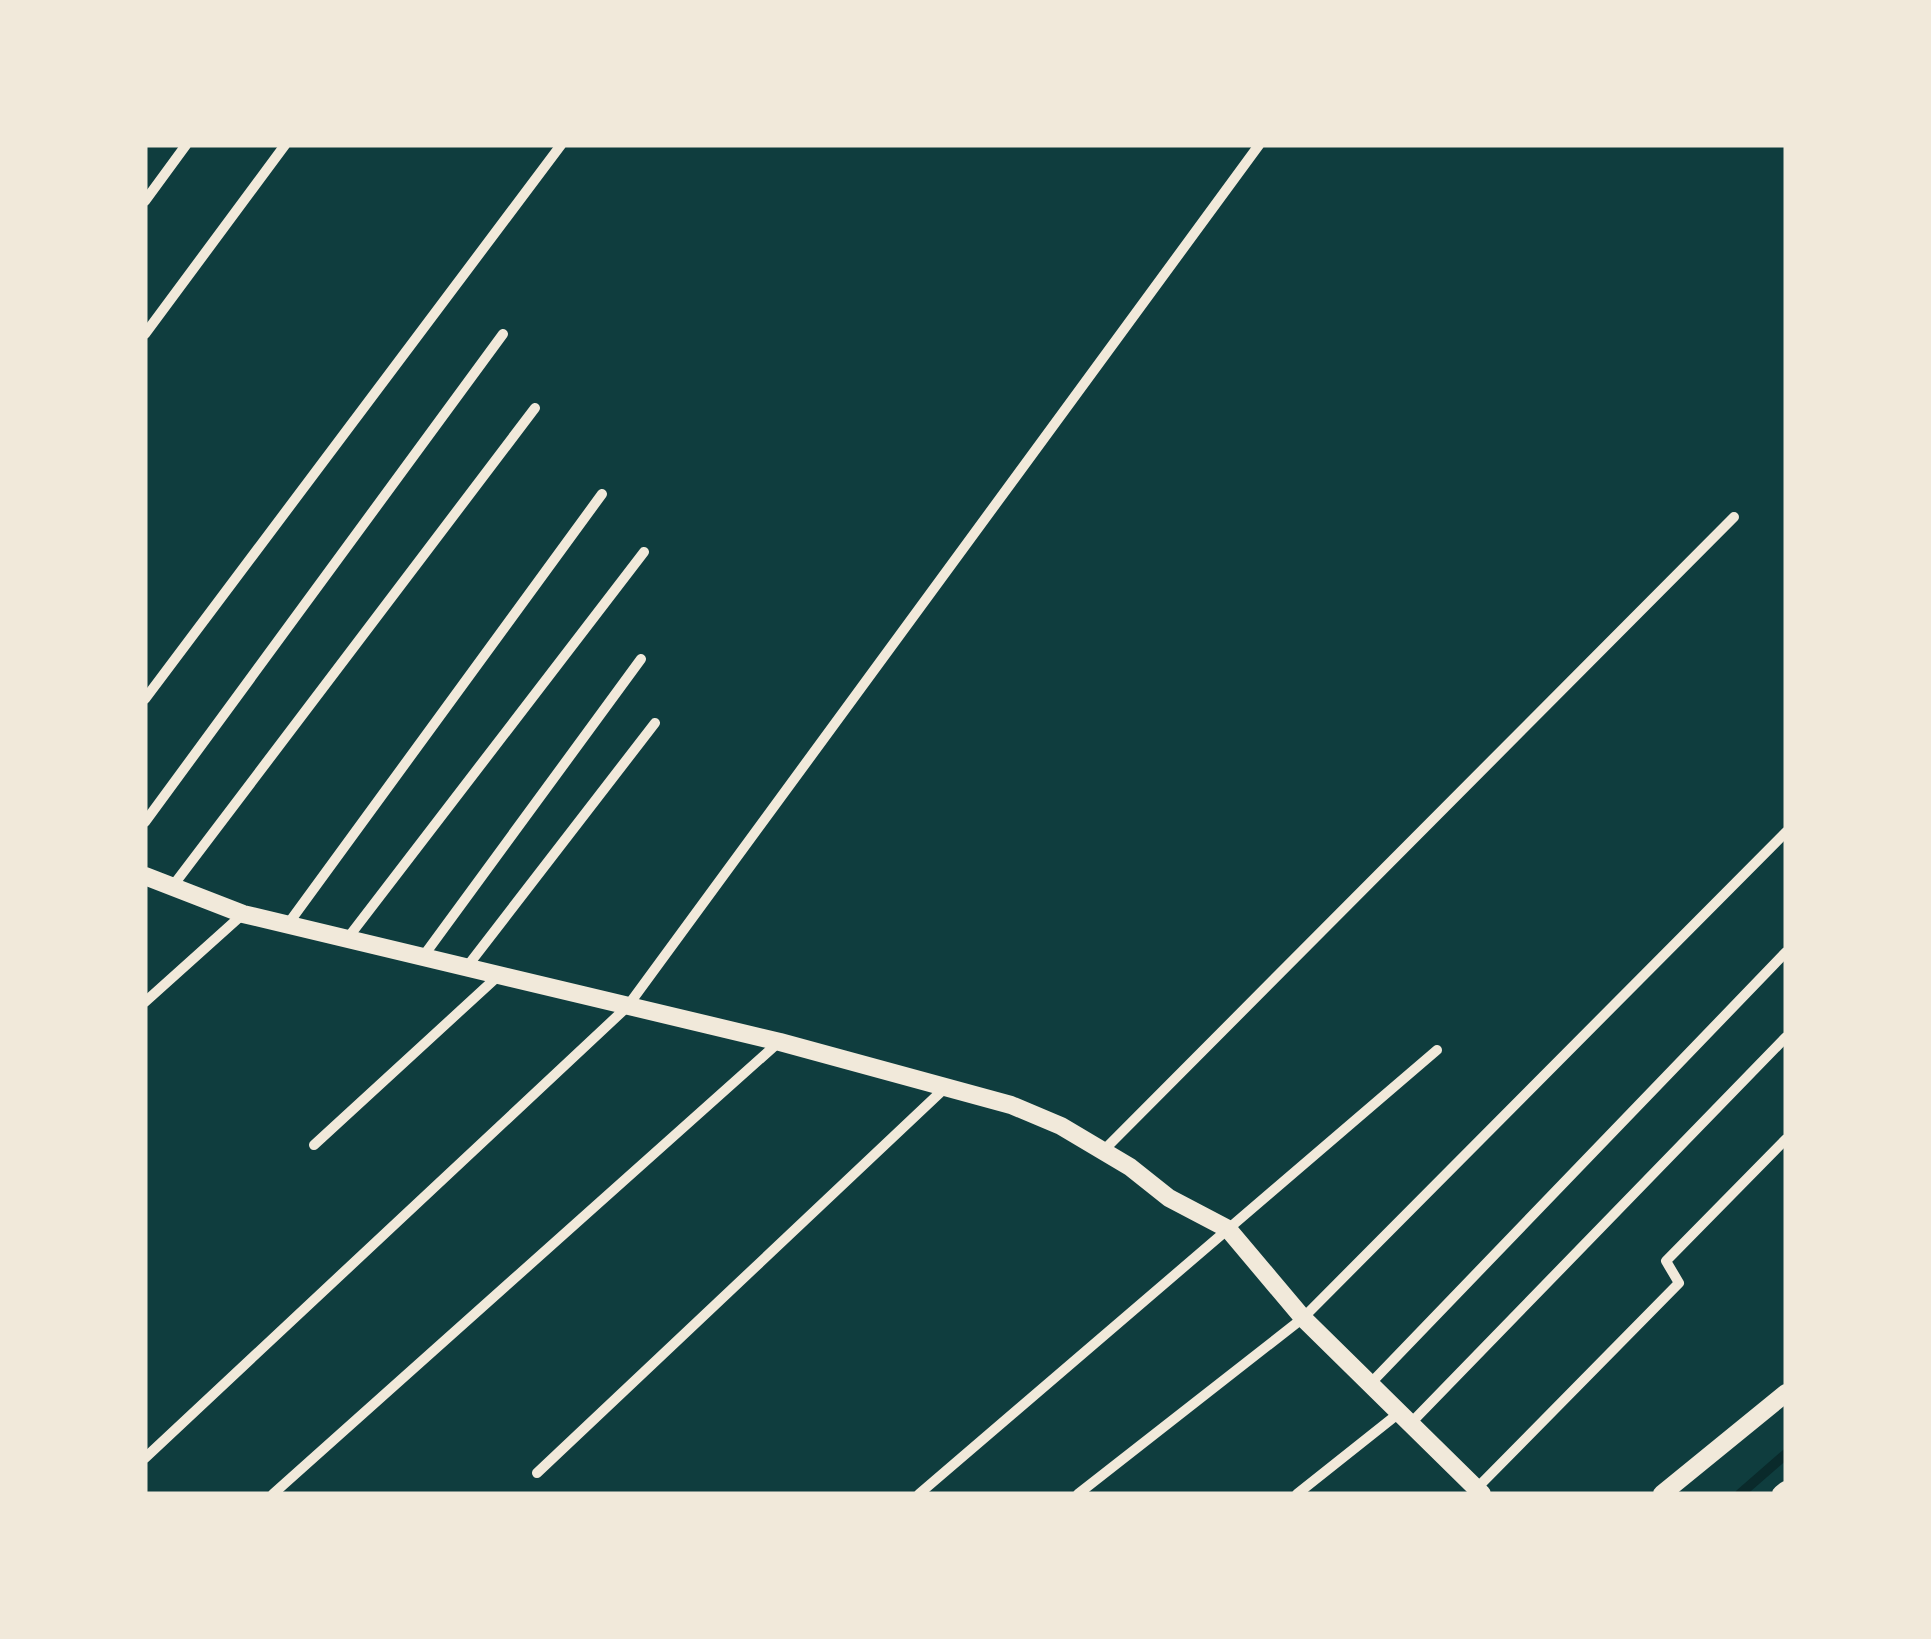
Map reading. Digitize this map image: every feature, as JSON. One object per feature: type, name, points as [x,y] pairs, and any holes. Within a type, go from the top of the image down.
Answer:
[{"type":"street","points":[[145,201],[186,145]]},
{"type":"street","points":[[145,334],[285,145]]},
{"type":"street","points":[[145,699],[561,145]]},
{"type":"street","points":[[145,1458],[628,1007],[1258,145]]},
{"type":"street","points":[[145,822],[503,334]]},
{"type":"street","points":[[535,408],[154,884],[243,914],[780,1042],[947,1086],[1061,1126],[1104,1150],[1169,1198],[1228,1229],[1302,1318],[1479,1491],[1680,1283],[1666,1261],[1786,1139]]},
{"type":"street","points":[[288,925],[602,494]]},
{"type":"street","points":[[1104,1150],[1734,518]]},
{"type":"street","points":[[346,940],[644,552]]},
{"type":"street","points":[[422,958],[641,658]]},
{"type":"street","points":[[465,969],[655,724]]},
{"type":"street","points":[[1078,1494],[1302,1318],[1786,832]]},
{"type":"street","points":[[145,1002],[243,914]]},
{"type":"street","points":[[1370,1384],[1786,952]]},
{"type":"street","points":[[314,1145],[497,977]]},
{"type":"street","points":[[1297,1494],[1405,1418],[1786,1036]]},
{"type":"street","points":[[273,1494],[780,1042]]},
{"type":"street","points":[[918,1494],[1437,1050]]},
{"type":"street","points":[[536,1473],[947,1086]]},
{"type":"street","points":[[1662,1494],[1786,1393]]},
{"type":"waterway","points":[[1740,1494],[1786,1454]]}]
